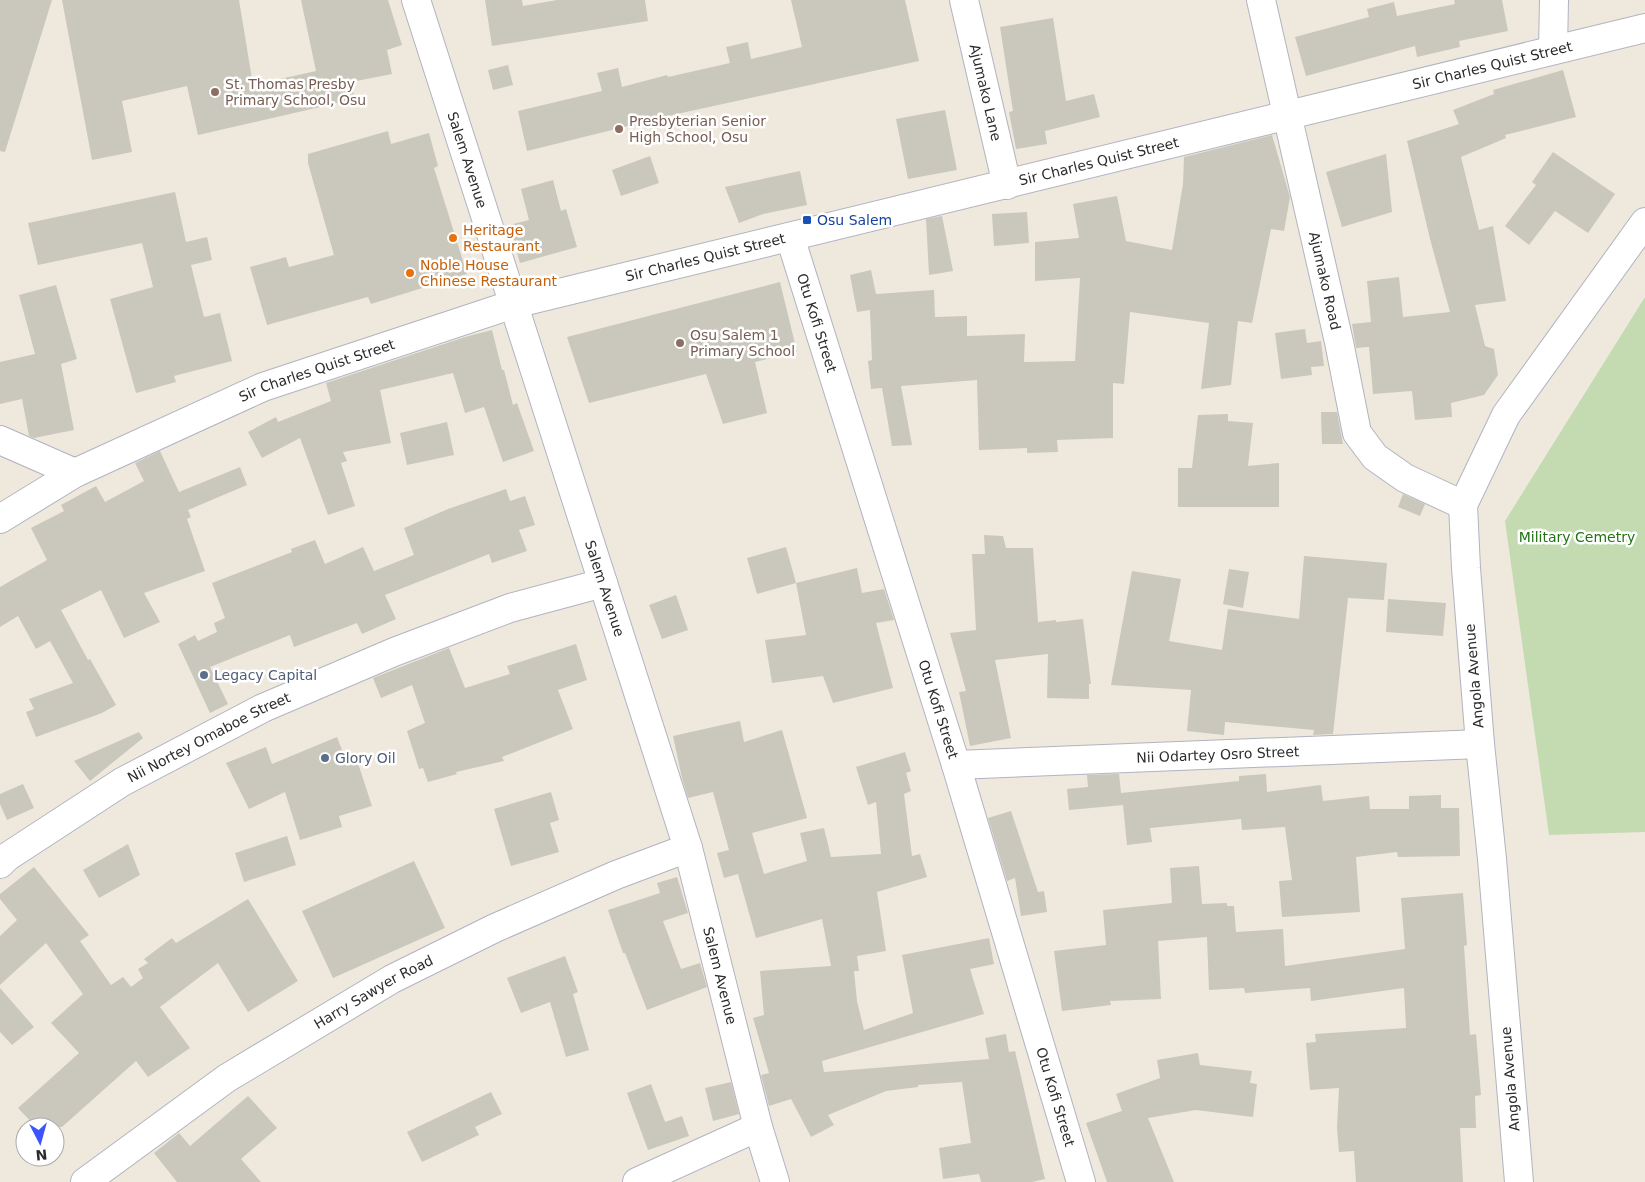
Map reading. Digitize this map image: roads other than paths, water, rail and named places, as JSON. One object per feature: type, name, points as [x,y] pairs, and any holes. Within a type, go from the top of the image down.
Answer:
[{"type":"street","name":"Salem Avenue","points":[[416,0],[688,848],[758,1127],[775,1182]]},
{"type":"street","name":"Ajumako Lane","points":[[964,0],[1007,185]]},
{"type":"street","name":"Ajumako Road","points":[[1262,0],[1339,342],[1357,433],[1374,457],[1405,478],[1463,506]]},
{"type":"street","points":[[1553,50],[1554,0]]},
{"type":"street","name":"Sir Charles Quist Street","points":[[0,519],[74,473],[263,387],[514,304],[1645,28]]},
{"type":"street","name":"Angola Avenue","points":[[1519,1182],[1492,859],[1480,744],[1463,506],[1506,415],[1645,222]]},
{"type":"street","name":"Otu Kofi Street","points":[[790,237],[956,765],[1081,1182]]},
{"type":"street","points":[[0,440],[74,473]]},
{"type":"street","name":"Nii Nortey Omaboe Street","points":[[0,864],[7,857],[122,782],[263,708],[394,652],[510,608],[603,582]]},
{"type":"street","name":"Nii Odartey Osro Street","points":[[956,765],[1480,744]]},
{"type":"street","name":"Harry Sawyer Road","points":[[85,1182],[228,1078],[392,979],[495,928],[616,875],[688,848]]},
{"type":"street","points":[[637,1182],[758,1127]]},
{"type":"place","name":"St. Thomas Presby Primary School, Osu","points":[[215,92]]},
{"type":"place","name":"Presbyterian Senior High School, Osu","points":[[619,129]]},
{"type":"place","name":"Osu Salem","points":[[807,220]]},
{"type":"place","name":"Heritage Restaurant","points":[[453,238]]},
{"type":"place","name":"Noble House Chinese Restaurant","points":[[410,273]]},
{"type":"place","name":"Osu Salem 1 Primary School","points":[[680,343]]},
{"type":"place","name":"Legacy Capital","points":[[204,675]]},
{"type":"place","name":"Glory Oil","points":[[325,758]]},
{"type":"park label","name":"Military Cemetry","points":[[1577,537]]}]
